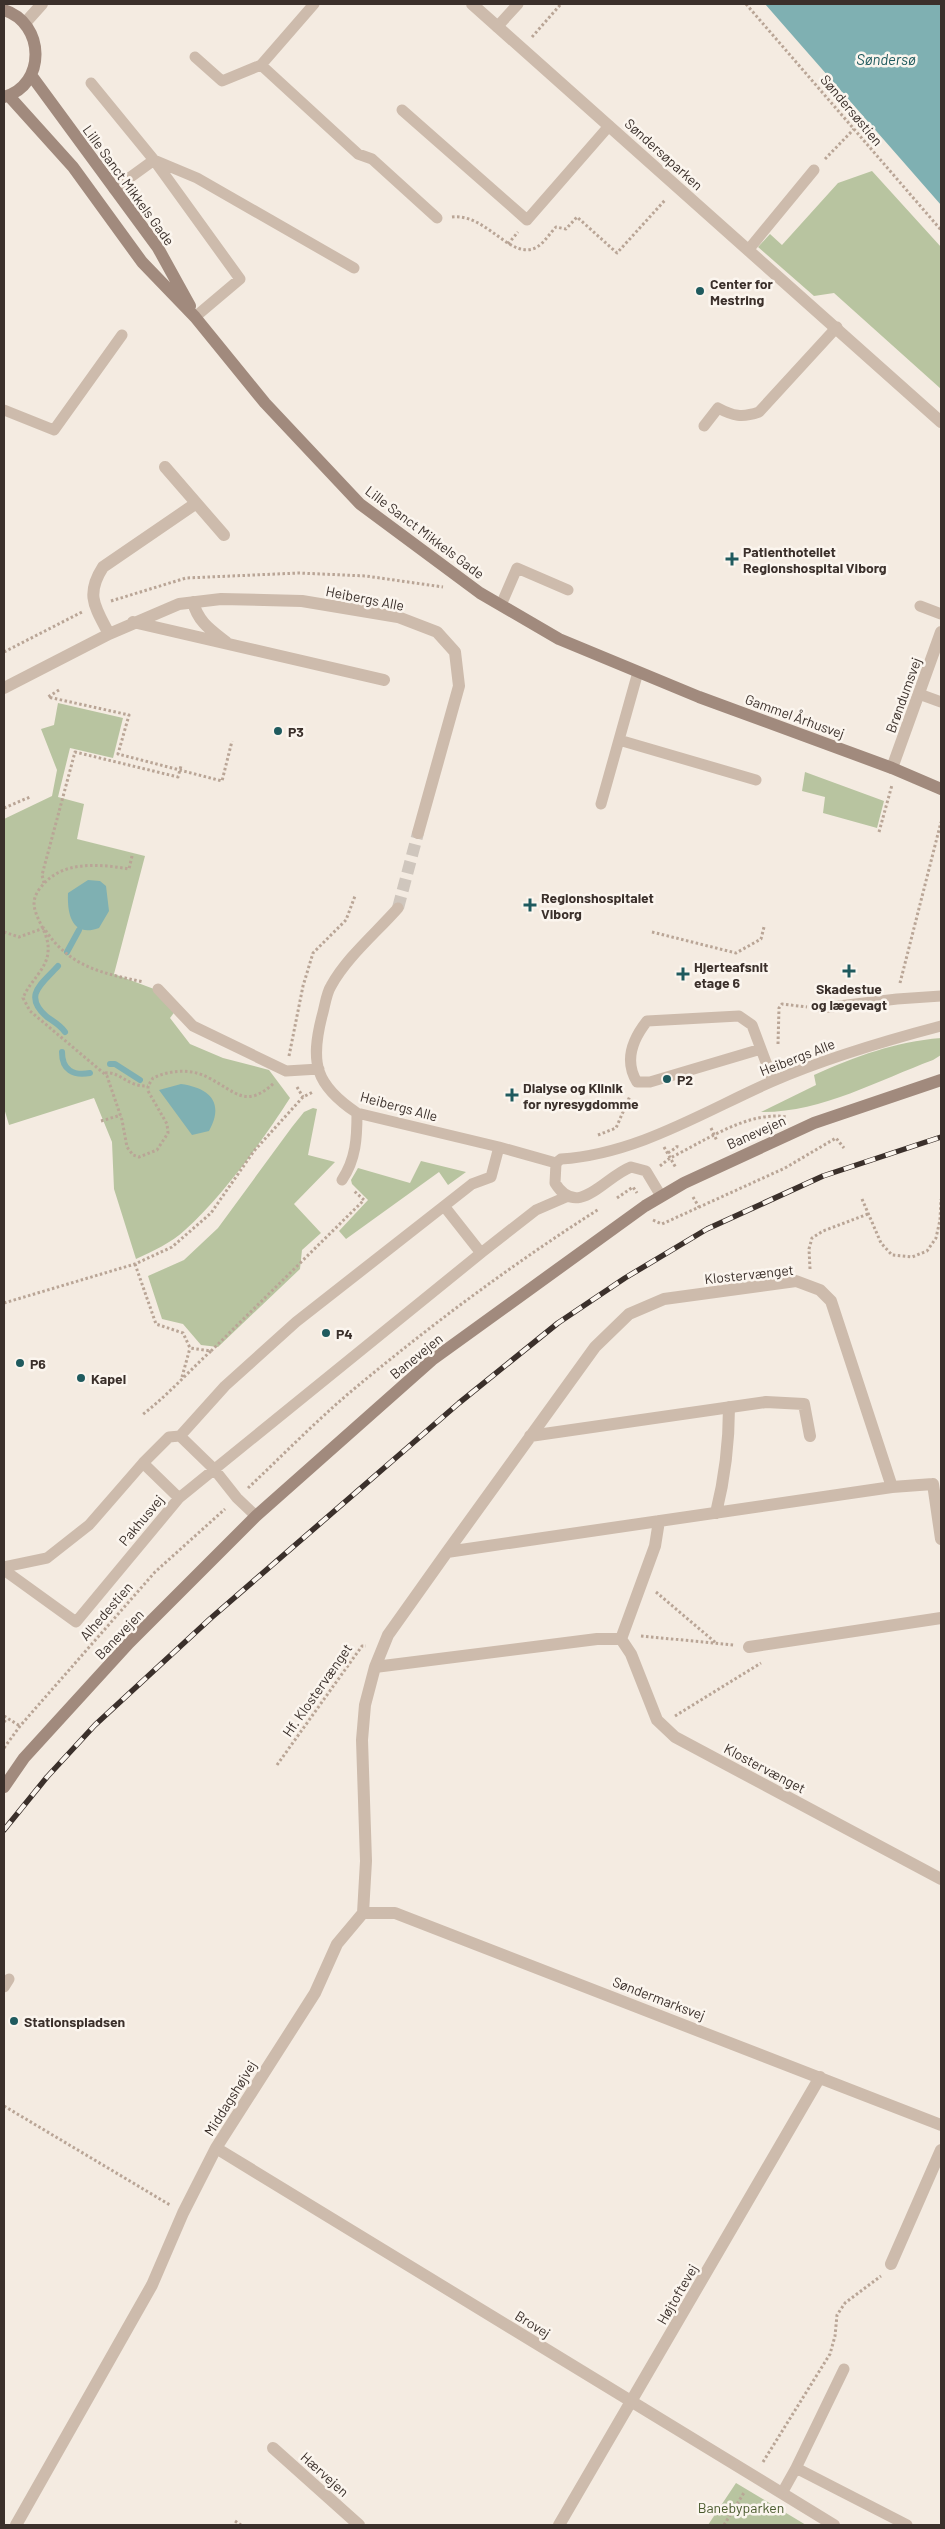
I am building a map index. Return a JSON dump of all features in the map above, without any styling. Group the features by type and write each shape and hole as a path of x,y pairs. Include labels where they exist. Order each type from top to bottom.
{"main road":[{"path":"4,10 25,23 32,35 36,48 36,62 31,75 22,87 6,96"},
{"name":"Lille Sanct Mikkels Gade","path":"31,75 158,248 178,282 195,317"},
{"name":"Lille Sanct Mikkels Gade","path":"6,96 73,167 142,262 195,317 264,403 360,504 480,593 559,639 638,672"},
{"name":"Gammel Århusvej","path":"638,672 699,697 894,769 941,789"},
{"name":"Banevejen","path":"4,1787 24,1758 129,1643 256,1516 432,1360 661,1196 714,1167 814,1122 941,1080"}],"street":[{"path":"25,23 42,4"},
{"name":"Søndersøparken","path":"472,4 836,327"},
{"path":"836,327 941,422"},
{"path":"165,467 195,504 224,535"},
{"path":"109,634 95,606 92,592 94,580 103,567 195,504"},
{"name":"Heibergs Alle","path":"4,688 133,622 178,604 222,599 302,601 398,617 437,632 455,652 459,686 418,833"},
{"path":"193,602 196,614 201,622 228,644"},
{"path":"133,622 384,680"},
{"name":"Brøndumsvej","path":"894,769 940,638"},
{"name":"Klostervænget","path":"375,1667 384,1646 402,1614 595,1347 629,1314 664,1299 796,1281 820,1290 831,1301 892,1488"},
{"path":"530,1436 766,1402 804,1404 810,1436"},
{"path":"716,1513 724,1482 729,1448 729,1407"},
{"path":"447,1552 937,1482 941,1531"},
{"path":"363,1913 366,1861 362,1740 365,1705 375,1667 597,1639 620,1639 655,1546 659,1521"},
{"path":"749,1647 941,1618"},
{"name":"Klostervænget","path":"620,1639 631,1654 657,1720 675,1737 941,1879"},
{"name":"Søndermarksvej","path":"363,1913 395,1913 941,2125"},
{"name":"Middagshøjvej","path":"16,2525 152,2285 183,2213 216,2148 315,1993 338,1944 363,1913"},
{"name":"Højtoftevej","path":"559,2525 632,2403 820,2077"},
{"name":"Brovej","path":"216,2148 834,2525"},
{"path":"891,2264 941,2150"},
{"name":"Hærvejen","path":"273,2448 358,2525"}],"lane":[{"path":"194,57 222,81 261,65 314,4"},
{"path":"497,27 518,4"},
{"path":"261,65 358,154 372,159 437,218"},
{"path":"91,84 154,160 240,279 195,317"},
{"path":"402,110 528,220 609,126"},
{"path":"114,189 154,160"},
{"path":"154,160 197,178 354,268"},
{"path":"749,249 814,170"},
{"path":"704,426 718,408 732,416 747,416 759,412 836,327"},
{"path":"4,410 54,430 122,335"},
{"path":"501,605 517,568 568,590"},
{"path":"920,606 941,614"},
{"path":"601,804 638,672"},
{"path":"919,694 941,702"},
{"path":"619,740 756,780"},
{"name":"Heibergs Alle","path":"398,908 340,971 329,988 315,1044 324,1085 340,1102 357,1113 499,1147 556,1164 561,1159 617,1151 773,1081 872,1044 941,1026"},
{"path":"158,989 193,1026 286,1071 319,1069"},
{"path":"822,1008 896,999 941,996"},
{"path":"760,1048 650,1082 637,1082 630,1072 629,1056 638,1032 647,1021 739,1016 752,1025 773,1081"},
{"path":"342,1180 352,1165 357,1141 357,1113"},
{"path":"143,1463 169,1437 180,1436 225,1386 296,1322 472,1184 491,1177 499,1147"},
{"path":"556,1164 555,1183 566,1197 573,1199 583,1198 631,1167 639,1168 648,1174 661,1196"},
{"path":"179,1498 536,1210 566,1197"},
{"path":"444,1206 481,1253"},
{"path":"180,1436 214,1469 237,1498 256,1516"},
{"name":"Pakhusvej","path":"143,1463 179,1498 76,1622 4,1568 47,1558 89,1524 143,1463"},
{"path":"782,2493 844,2369"},
{"path":"796,2468 907,2525"}],"path":[{"path":"522,48 561,4"},
{"name":"Søndersøstien","path":"746,4 941,230"},
{"path":"814,170 854,129"},
{"path":"437,218 456,216 481,222 514,248 528,250 538,247 556,227 566,229 577,217 617,253 677,186"},
{"path":"59,690 48,697 129,716 118,754 180,768 222,781 232,741"},
{"path":"44,883 42,875 75,752 178,777 180,768"},
{"path":"879,832 894,769"},
{"path":"4,808 30,797"},
{"path":"896,999 941,822"},
{"path":"132,856 129,869 102,864 85,865 61,872 44,883 36,893 34,903 44,928 55,946 68,957 96,971 145,982 158,989"},
{"path":"44,928 48,952 42,969 28,986 23,998 30,1011 104,1073 121,1115 127,1148 132,1155 139,1157 158,1150 168,1133 167,1124 148,1091 148,1086 153,1078 180,1071 196,1073 209,1078 238,1096 252,1096 264,1092 286,1071 303,986 313,952 346,920 355,896"},
{"path":"652,932 736,953 761,939 764,927"},
{"path":"4,932 19,937 44,928"},
{"path":"766,1063 778,1048 779,1008 782,1004 822,1008"},
{"path":"286,1071 303,1097"},
{"path":"104,1073 113,1073 132,1085 148,1086"},
{"path":"592,1137 616,1128 637,1082"},
{"path":"4,1304 135,1264 172,1247 212,1213 254,1151 303,1097 324,1085"},
{"path":"101,1122 121,1115"},
{"path":"633,1187 670,1158 745,1121 780,1116 814,1122"},
{"path":"711,1127 717,1141"},
{"path":"142,1416 164,1398 182,1378 364,1200 342,1180"},
{"path":"862,1199 881,1243 892,1255 912,1257 927,1251 936,1238 940,1220 941,1199"},
{"path":"811,1287 808,1249 812,1238 822,1231 868,1214"},
{"path":"135,1264 156,1324 184,1333 190,1348 182,1378"},
{"path":"190,1348 211,1351"},
{"name":"Alhedestien","path":"4,1748 20,1726 155,1572 237,1498"},
{"path":"642,1580 716,1644"},
{"path":"620,1639 637,1636 749,1647"},
{"name":"Hf. Klostervænget","path":"277,1765 362,1646 384,1646"},
{"path":"663,1726 683,1710 767,1660"},
{"path":"4,1722 5,1717 20,1726"},
{"path":"4,2106 183,2213"},
{"path":"724,2525 830,2354 835,2336 837,2315 845,2302 880,2278 891,2264"},
{"path":"236,2521 241,2525"}],"green space":[{"path":"872,171 941,247 941,389 834,293 814,296 758,247 770,234 782,245 838,183"},
{"path":"58,703 123,718 113,758 70,748 58,797 84,804 77,839 145,856 114,974 154,989 176,1010 170,1018 190,1044 223,1058 269,1070 290,1098 241,1167 199,1217 174,1239 136,1259 114,1189 112,1142 94,1098 9,1125 4,1108 4,819 52,796 57,770 41,729 54,725"},
{"path":"805,772 884,801 877,828 823,813 825,797 802,791"},
{"path":"941,1038 941,1055 870,1086 805,1107 761,1112 816,1085 814,1075 830,1068 892,1046"},
{"path":"313,1108 317,1109 308,1155 335,1162 294,1204 321,1233 302,1250 300,1269 218,1347 201,1345 183,1324 162,1319 148,1276 184,1260 218,1228 292,1127 304,1112"},
{"path":"421,1161 466,1172 448,1185 439,1172 346,1239 339,1231 368,1200 352,1184 351,1180 358,1168 410,1183"},
{"name":"Banebyparken","path":"736,2483 806,2525 708,2525"}],"water":[{"name":"Søndersø","path":"765,4 941,4 941,205"},
{"path":"88,880 100,881 106,886 109,911 99,928 83,930 77,927 70,916 68,893"},
{"path":"181,1084 199,1089 212,1098 215,1104 215,1112 214,1121 209,1131 192,1135 159,1090"}],"waterway":[{"path":"67,952 79,930"},
{"path":"58,966 41,984 35,996 40,1009 65,1032"},
{"path":"62,1052 66,1067 78,1074 90,1073"},
{"path":"110,1064 115,1064 140,1080"}],"tunnel":[{"path":"398,908 418,833"}],"railway":[{"path":"4,1830 47,1777 95,1725 211,1618 459,1403 558,1323 625,1278 707,1229 823,1176 941,1137"}],"place":[{"name":"Center for Mestring","path":"700,291"},
{"name":"Patienthotellet Regionshospital Viborg","path":"732,559"},
{"name":"P3","path":"278,731"},
{"name":"Regionshospitalet Viborg","path":"530,905"},
{"name":"Skadestue og lægevagt","path":"849,971"},
{"name":"Hjerteafsnit etage 6","path":"683,974"},
{"name":"P2","path":"667,1079"},
{"name":"Dialyse og Klinik for nyresygdomme","path":"512,1095"},
{"name":"P4","path":"326,1333"},
{"name":"P6","path":"20,1363"},
{"name":"Kapel","path":"81,1378"},
{"name":"Stationspladsen","path":"14,2021"}]}
